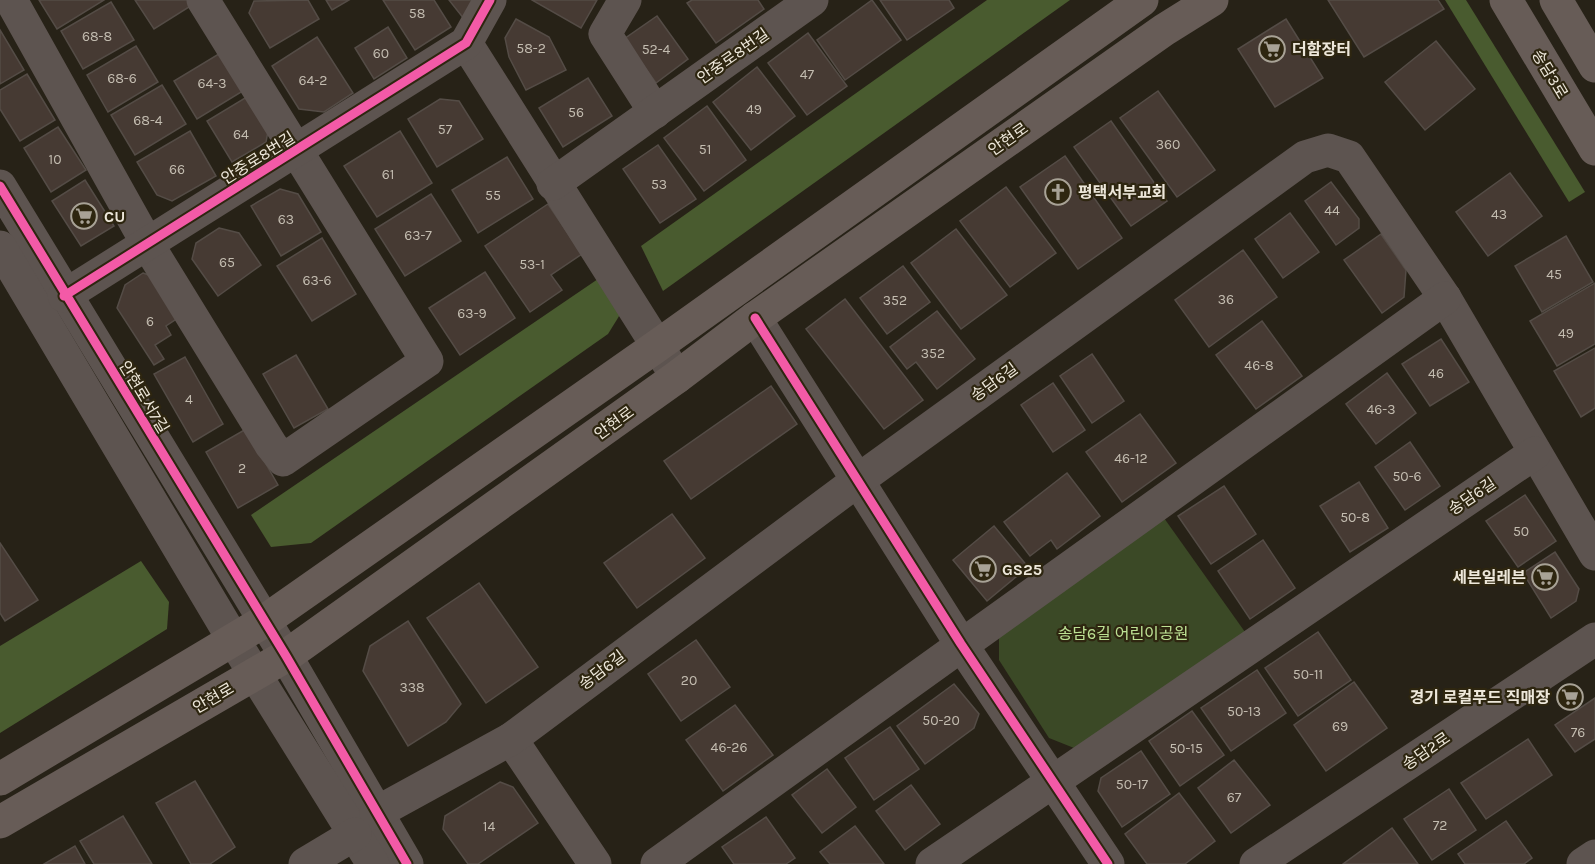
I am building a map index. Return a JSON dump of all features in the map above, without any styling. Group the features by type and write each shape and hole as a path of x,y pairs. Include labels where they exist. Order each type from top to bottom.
{"main road":[{"path":"0,779 263,622 657,346 1142,0"},
{"name":"안현로","path":"0,822 286,656 677,377 755,318 1164,30 1212,0"},
{"name":"송담3로","path":"1506,0 1595,148"},
{"path":"1556,0 1595,66"}],"street":[{"path":"12,0 148,245 271,445 283,460 427,361 206,1"},
{"path":"490,0 466,43 677,377"},
{"path":"624,0 605,34 655,112"},
{"name":"안중로8번길","path":"553,184 812,0"},
{"name":"안중로8번길","path":"64,296 466,43"},
{"name":"송담6길","path":"305,864 366,823 511,739 857,481 1305,157 1328,150 1349,157 1445,298 1595,554"},
{"name":"안현로서7길","path":"0,186 64,296 286,656 366,823"},
{"path":"0,247 255,673 366,823 407,864"},
{"path":"657,864 1445,298"},
{"path":"755,318 961,644 1108,864"},
{"name":"송담6길","path":"932,864 1535,453"},
{"name":"송담2로","path":"1256,864 1595,639"},
{"path":"511,739 595,864"},
{"path":"366,823 373,864"},
{"path":"1583,864 1595,856"}],"green space":[{"path":"987,0 1070,0 663,291 641,246"},
{"path":"1445,0 1466,0 1585,192 1569,202"},
{"path":"598,279 621,313 608,334 311,543 271,547 251,515"},
{"name":"송담6길 어린이공원","path":"1164,518 1245,632 1079,750 1049,738 999,660 999,635"},
{"path":"141,561 169,602 167,629 0,733 0,646"}],"building":[{"path":"39,0 104,0 57,29"},
{"path":"135,0 196,0 197,2 154,29"},
{"path":"308,0 319,19 270,48 249,13 254,1"},
{"path":"326,0 349,0 332,10"},
{"path":"383,0 434,0 451,27 415,50"},
{"path":"449,0 475,0 464,19"},
{"path":"532,0 597,0 581,28"},
{"path":"692,0 758,0 764,9 716,43 687,3"},
{"path":"872,0 901,40 845,80 817,40"},
{"path":"880,0 949,0 954,8 907,40"},
{"path":"1328,0 1438,0 1444,9 1364,57"},
{"path":"111,2 134,40 83,69 61,31"},
{"path":"657,16 688,59 656,83 624,39"},
{"path":"516,19 549,37 566,70 526,90 509,57 505,38"},
{"path":"1286,19 1323,78 1275,107 1238,49"},
{"path":"388,27 407,58 374,79 355,48"},
{"path":"0,30 24,70 0,84"},
{"path":"808,33 847,86 807,115 768,63"},
{"path":"317,37 353,93 324,112 299,109 272,66"},
{"path":"1436,41 1475,89 1425,130 1385,82"},
{"path":"136,46 158,82 108,112 87,75"},
{"path":"227,49 251,86 197,119 174,81"},
{"path":"757,67 795,116 751,150 713,102"},
{"path":"27,74 55,120 20,141 0,109 0,90"},
{"path":"588,78 612,116 563,147 539,108"},
{"path":"162,85 186,124 135,155 111,115"},
{"path":"1158,91 1215,170 1177,197 1120,118"},
{"path":"250,95 269,126 266,142 232,162 207,121"},
{"path":"440,99 459,101 483,139 437,167 408,119"},
{"path":"707,106 746,160 704,191 664,138"},
{"path":"1111,121 1167,201 1131,226 1074,147"},
{"path":"58,127 86,170 51,192 24,148"},
{"path":"190,131 216,176 172,201 157,195 137,162"},
{"path":"400,131 432,183 377,217 344,166"},
{"path":"658,145 696,199 660,223 623,169"},
{"path":"1065,156 1122,238 1078,269 1020,187"},
{"path":"507,157 533,199 478,233 452,190"},
{"path":"1510,173 1542,216 1488,256 1456,212"},
{"path":"85,180 114,226 81,246 52,201"},
{"path":"1331,182 1359,219 1359,228 1336,245 1305,201"},
{"path":"1006,187 1056,253 1010,287 960,221"},
{"path":"280,189 298,194 321,232 281,256 251,206"},
{"path":"431,194 461,241 405,276 375,229"},
{"path":"548,204 582,254 551,275 562,290 530,312 485,246"},
{"path":"1290,213 1319,252 1283,278 1255,239"},
{"path":"219,228 239,233 261,265 218,296 192,259 196,243"},
{"path":"956,229 1007,295 961,329 911,263"},
{"path":"1381,234 1406,270 1404,297 1382,313 1344,260"},
{"path":"1566,236 1593,282 1542,312 1515,266"},
{"path":"322,238 356,294 312,321 277,266"},
{"path":"1243,250 1277,297 1209,347 1175,300"},
{"path":"903,266 930,302 887,334 860,298"},
{"path":"485,272 515,318 460,355 429,308"},
{"path":"143,273 157,278 181,316 166,326 171,335 155,345 164,359 154,365 117,308 125,285"},
{"path":"1595,283 1595,344 1557,366 1530,321"},
{"path":"845,299 923,400 884,429 806,329"},
{"path":"937,311 975,359 937,389 916,362 907,369 890,347"},
{"path":"1262,321 1302,376 1256,409 1216,355"},
{"path":"1441,339 1469,382 1430,406 1402,364"},
{"path":"1595,348 1595,408 1581,417 1554,371"},
{"path":"1092,354 1124,401 1092,423 1060,376"},
{"path":"296,355 328,409 294,428 263,374"},
{"path":"185,357 223,424 193,442 154,374"},
{"path":"1387,373 1416,413 1376,444 1346,404"},
{"path":"1053,383 1085,430 1053,452 1021,405"},
{"path":"771,386 797,424 691,499 664,461"},
{"path":"1140,414 1176,463 1122,502 1086,452"},
{"path":"246,429 278,485 238,508 206,452"},
{"path":"1410,442 1440,486 1405,510 1375,467"},
{"path":"1067,473 1100,516 1057,549 1051,540 1030,556 1004,522"},
{"path":"1359,482 1388,528 1350,552 1320,506"},
{"path":"1224,486 1256,534 1211,564 1178,516"},
{"path":"1525,495 1556,541 1518,567 1486,521"},
{"path":"672,514 705,558 637,608 604,563"},
{"path":"994,526 1028,567 987,601 953,560"},
{"path":"1263,540 1295,588 1250,619 1218,571"},
{"path":"0,543 38,600 5,621 0,613"},
{"path":"1555,552 1579,589 1576,601 1551,618 1523,573"},
{"path":"479,583 538,667 486,703 427,618"},
{"path":"408,621 461,704 446,722 408,746 363,671 370,646"},
{"path":"1318,632 1351,680 1298,716 1265,668"},
{"path":"696,640 730,687 681,721 648,674"},
{"path":"1257,670 1286,713 1231,751 1201,708"},
{"path":"1354,682 1387,728 1326,771 1294,725"},
{"path":"954,684 979,714 974,728 925,764 897,726"},
{"path":"1595,698 1595,739 1575,752 1555,725"},
{"path":"735,705 773,755 723,791 686,740"},
{"path":"1192,711 1224,755 1180,786 1149,741"},
{"path":"890,727 919,769 874,800 845,758"},
{"path":"1528,739 1552,775 1486,819 1461,783"},
{"path":"1141,751 1170,794 1122,827 1098,791 1101,778"},
{"path":"1234,760 1270,805 1231,833 1198,788"},
{"path":"827,769 856,807 822,833 792,795"},
{"path":"195,781 235,847 210,864 191,864 156,803"},
{"path":"500,782 513,787 538,823 478,864 468,864 443,829 445,816"},
{"path":"911,785 940,824 905,850 876,811"},
{"path":"1449,789 1476,830 1432,860 1404,819"},
{"path":"1179,793 1215,841 1185,864 1147,864 1125,834"},
{"path":"123,816 152,864 94,864 80,841"},
{"path":"766,817 795,858 786,864 734,864 722,847"},
{"path":"1506,821 1532,858 1524,864 1465,864 1458,854"},
{"path":"855,826 884,864 830,864 820,852"},
{"path":"1392,828 1418,864 1343,864"},
{"path":"75,846 85,864 44,864"}],"cycle path":[{"path":"64,296 466,43 490,0"},
{"path":"0,186 286,656 407,864"},
{"path":"755,318 961,644 1108,864"}],"place":[{"name":"더함장터","path":"1272,49"},
{"name":"평택서부교회","path":"1058,192"},
{"name":"CU","path":"84,216"},
{"name":"GS25","path":"983,569"},
{"name":"세븐일레븐","path":"1545,577"},
{"name":"경기 로컬푸드 직매장","path":"1570,697"}]}
